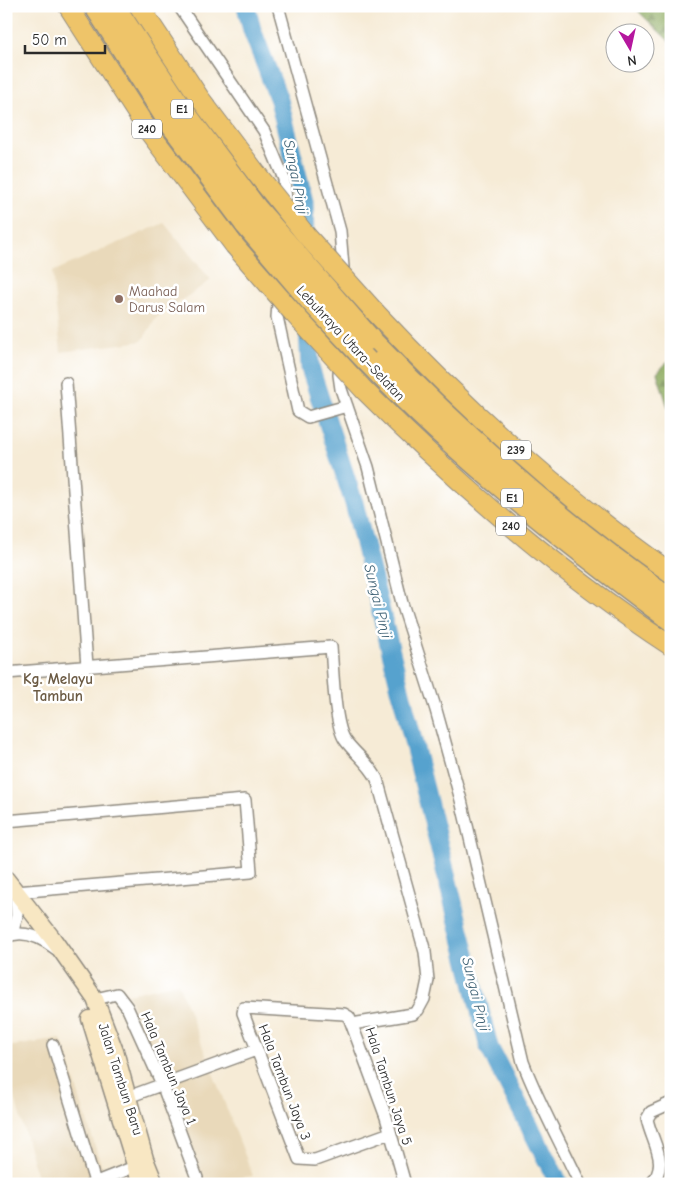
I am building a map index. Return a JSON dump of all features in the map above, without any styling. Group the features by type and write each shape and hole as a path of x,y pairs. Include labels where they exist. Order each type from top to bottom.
{"highway":[{"name":"Lebuhraya Utara–Selatan","path":"95,6 167,119 251,216 370,339 434,404 494,459 628,570 671,599"},
{"name":"Lebuhraya Utara–Selatan","path":"114,6 251,216 309,299 423,418 497,485 541,522 671,620"}],"main road":[{"name":"240","path":"68,6 144,125 234,245 364,390 438,462 527,539 578,580 671,646"},
{"name":"239","path":"139,6 194,90 257,174 313,242 376,313 448,387 508,443 565,491 671,573"},
{"name":"Jalan Tambun Baru","path":"11,886 95,999 115,1051 150,1182"},
{"name":"Jalan Tambun Baru","path":"80,978 81,994 109,1077 134,1167 150,1182"},
{"path":"109,1077 128,1097 123,1124"}],"street":[{"path":"179,6 264,130 279,162 284,179 287,204 277,317 287,356 296,406 302,415 313,416 343,407"},
{"path":"278,6 340,231 343,266 339,375 343,407 368,467 402,603 436,710 463,807 524,1062 535,1094 554,1128 580,1184"},
{"path":"66,384 87,666"},
{"path":"6,673 330,647 341,731 344,738 372,769 378,779 428,966 424,1000 418,1010 405,1017 352,1024"},
{"path":"6,821 245,800 251,872 11,886 16,916 9,935 22,934 42,939 66,958"},
{"name":"Hala Tambun Jaya 1","path":"95,999 117,994 126,1007 162,1084 195,1181"},
{"name":"Hala Tambun Jaya 5","path":"242,1010 246,1007 344,1014 349,1017 390,1133 405,1184"},
{"name":"Hala Tambun Jaya 3","path":"242,1010 299,1159 315,1160 390,1133"},
{"path":"53,1045 93,1183 134,1167"},
{"path":"128,1097 256,1050"},
{"path":"651,1184 656,1178 661,1160 647,1119 651,1112 671,1103"}],"shaded area":[{"name":"Maahad Darus Salam","path":"164,223 211,280 156,318 142,341 61,352 52,272"},
{"path":"178,983 253,1176 200,1183 128,994"},
{"path":"61,1039 106,1181 99,1184 39,1184 6,1066 6,1047"}],"green space":[{"path":"633,6 671,6 671,43 654,26 654,22 649,22"},
{"path":"671,358 671,417 657,373"}],"waterway":[{"name":"Sungai Pinji","path":"246,6 252,30 279,100 304,201 305,243"},
{"name":"Sungai Pinji","path":"306,288 310,368 354,503 489,1047 559,1184"}],"place":[{"name":"Maahad Darus Salam","path":"119,299"}],"district":[{"name":"Kg. Melayu Tambun","path":"58,688"}]}
